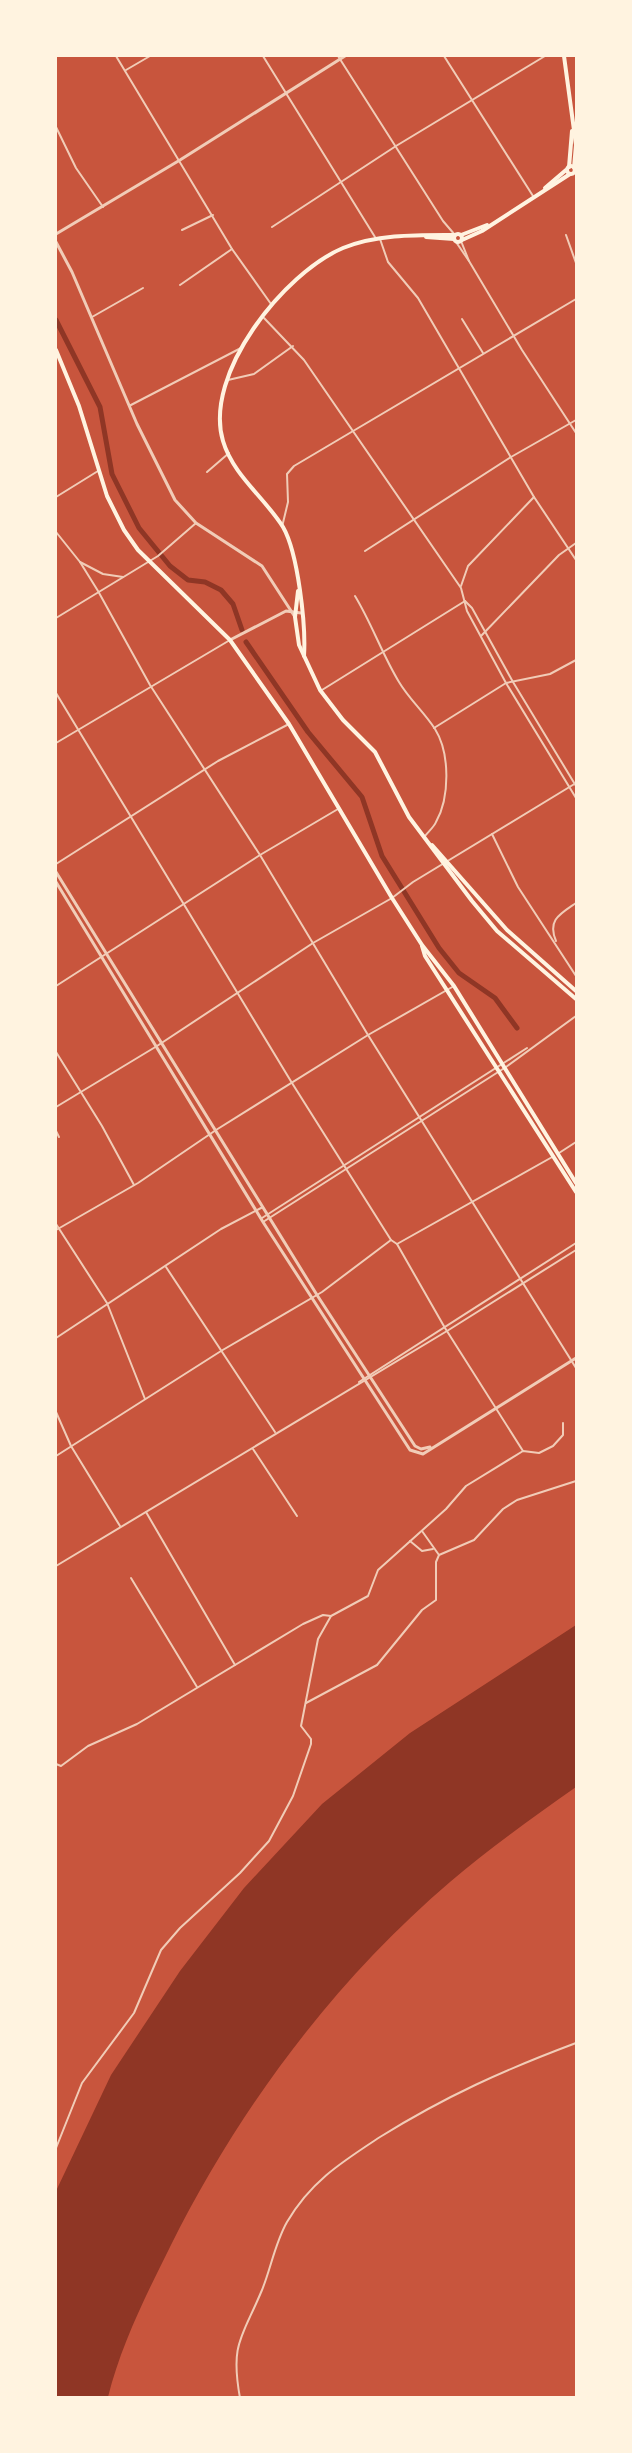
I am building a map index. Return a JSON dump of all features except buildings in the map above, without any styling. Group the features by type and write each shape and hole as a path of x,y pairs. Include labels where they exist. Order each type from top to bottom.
{"main road":[{"path":"304,656 299,585 291,545 282,526 224,443 220,419 228,380 244,346 271,304 287,286 341,249 377,237 458,238 491,224 572,170 576,145 564,56"},
{"path":"572,170 573,115"},
{"path":"56,350 79,406 98,471 117,519 131,541 230,640 289,723 392,898 422,945 454,986 506,1067 557,1154 576,1192"},
{"path":"299,585 293,611 304,656 320,690 344,720 375,752 409,817 446,863 494,917 576,991"},
{"path":"446,863 490,923 576,999"},
{"path":"422,945 425,956 576,1183"},
{"path":"528,957 532,952"}],"street":[{"path":"116,56 232,249 271,304"},
{"path":"126,70 150,56"},
{"path":"263,56 377,237 388,262 418,298 534,497 576,560"},
{"path":"56,234 180,160 339,57 345,56"},
{"path":"444,56 533,196"},
{"path":"272,227 471,99 545,56"},
{"path":"339,57 443,222 458,238 469,261 514,336 576,433"},
{"path":"56,127 76,168 103,207"},
{"path":"182,230 213,215"},
{"path":"566,235 576,263"},
{"path":"56,242 92,317 129,406 175,500 196,523 262,566 293,611"},
{"path":"180,285 232,249"},
{"path":"92,317 142,288"},
{"path":"282,526 288,502 289,470 576,299"},
{"path":"262,316 293,346 461,588 467,611 506,683 576,798"},
{"path":"462,319 483,353"},
{"path":"129,406 244,346"},
{"path":"228,380 254,374 293,346"},
{"path":"365,551 512,457 576,420"},
{"path":"207,472 229,453"},
{"path":"56,497 98,471"},
{"path":"461,588 468,566 534,497"},
{"path":"56,618 161,554 196,523"},
{"path":"56,532 80,562 150,685 203,771 260,855 368,1035 576,1368"},
{"path":"481,636 568,547 576,543"},
{"path":"80,562 103,574 125,576"},
{"path":"356,596 408,696 434,728 445,764 445,785 437,820 424,837"},
{"path":"56,1107 157,1046 313,943 392,898 576,784 513,682 472,607 465,601"},
{"path":"320,690 465,601"},
{"path":"56,743 150,685 230,640 293,611 301,613"},
{"path":"434,728 506,683 550,674 576,660"},
{"path":"56,693 292,1083 391,1240 397,1244 446,1330 523,1451"},
{"path":"56,864 203,771 289,723"},
{"path":"544,744 549,741"},
{"path":"56,986 260,855 338,809"},
{"path":"492,834 518,887 576,976"},
{"path":"56,872 317,1295 415,1446 421,1449 432,1447"},
{"path":"56,882 262,1220 410,1450 423,1454 576,1358"},
{"path":"558,946 552,923 556,917 576,903"},
{"path":"57,1229 134,1185 216,1130 368,1035 454,986"},
{"path":"346,1168 420,1116 498,1068 506,1067 576,1016"},
{"path":"262,1220 423,1120 498,1068 502,1062 535,1044"},
{"path":"56,1052 102,1126 134,1185"},
{"path":"183,1089 188,1086"},
{"path":"56,1131 59,1137"},
{"path":"397,1244 576,1142"},
{"path":"56,1338 221,1229 263,1207"},
{"path":"56,1224 57,1229 107,1303 145,1399"},
{"path":"56,1456 221,1351 317,1295 391,1240"},
{"path":"446,1330 576,1243"},
{"path":"56,1566 253,1449 275,1432 524,1284 576,1250"},
{"path":"165,1267 275,1432"},
{"path":"56,1412 71,1446 120,1526"},
{"path":"56,1764 61,1766 88,1746 137,1724 313,1618 331,1616 368,1596 378,1570 446,1509 466,1486 523,1451 539,1453 553,1446 563,1436 563,1423"},
{"path":"253,1449 297,1516"},
{"path":"305,1704 376,1665 422,1610 436,1600 436,1562 443,1552 474,1540 503,1509 517,1500 576,1481"},
{"path":"146,1512 235,1665"},
{"path":"421,1530 433,1549 440,1555"},
{"path":"410,1541 422,1551 433,1549"},
{"path":"131,1578 196,1687"},
{"path":"56,2148 82,2083 134,2013 161,1950 180,1928 240,1873 275,1831 298,1785 311,1744 301,1726 318,1639 331,1616"},
{"path":"240,2397 235,2372 238,2339 263,2288 287,2223 329,2170 453,2095 488,2077 576,2043"}],"shaded area":[{"path":"576,1625 576,1787 450,1882 366,1962 328,2005 258,2098 226,2146 197,2196 135,2320 108,2397 56,2397 56,2191 111,2075 180,1971 244,1888 322,1804 410,1733"}],"waterway":[{"path":"56,320 100,407 112,474 139,528 170,566 188,580 205,582 221,590 233,604 242,630"},
{"path":"246,642 308,732 362,797 382,856 439,948 459,973 495,998 517,1028"}]}
